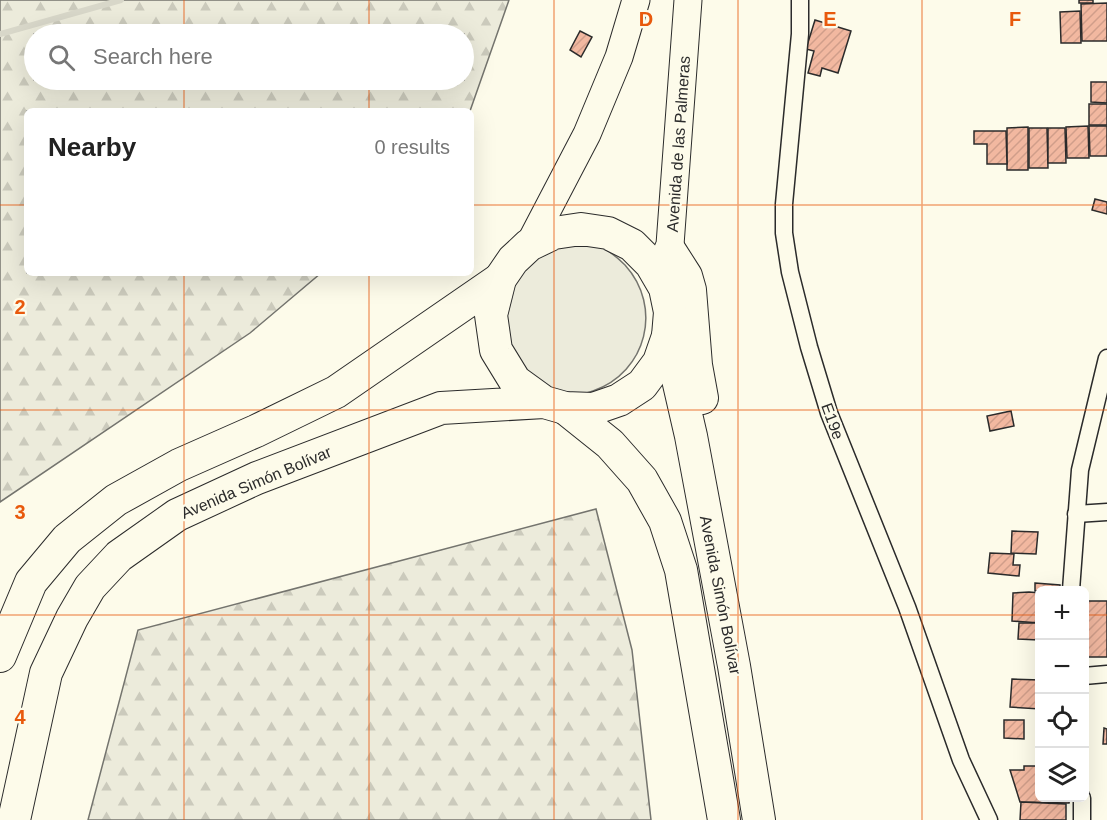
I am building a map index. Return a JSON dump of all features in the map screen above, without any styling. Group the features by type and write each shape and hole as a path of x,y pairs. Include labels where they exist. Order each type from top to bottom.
{"highway":[{"path":"555,405 593,408 619,400 642,385 659,362 668,336 670,312 665,288 651,264 632,245 608,233 581,229 554,233 530,245 513,260 500,279 491,315 496,350 515,381 555,405 610,444 642,480 665,521 681,570 724,820"},
{"path":"670,250 686,276 690,290 696,365 738,617 740,642 734,666"},
{"path":"0,656 31,582 67,539 116,500 179,465 336,392 500,279"},
{"name":"Avenida Simón Bolívar","path":"668,336 691,436 734,666 759,820"},
{"name":"Avenida Simón Bolívar","path":"14,820 46,673 72,618 90,587 119,556 177,515 257,478 441,408 555,405"}],"main road":[{"path":"530,245 587,134 620,57 636,0"},
{"name":"Avenida de las Palmeras","path":"665,288 670,250 688,0"}],"street":[{"name":"E19e","path":"800,0 800,34 784,204 784,232 790,272 829,413 908,607 961,760 989,820"},
{"path":"1071,586 1080,470 1107,358"},
{"path":"1076,514 1107,512"},
{"path":"1089,676 1107,674"},
{"path":"1082,802 1082,820"}],"green space":[{"path":"0,0 509,0 471,108 24,108 24,276 317,276 250,333 0,502"},
{"path":"584,244 603,248 625,265 637,282 644,300 646,318 644,337 637,354 626,369 611,382 580,395 557,395 513,371 495,299 545,245"},
{"path":"596,509 632,650 651,820 88,820 138,630"}],"building":[{"path":"1079,0 1093,0 1093,3 1079,3"},
{"path":"1107,3 1107,41 1082,41 1081,4"},
{"path":"1080,11 1081,43 1061,43 1060,12"},
{"path":"815,20 851,31 838,73 822,68 820,76 808,73 814,51 806,49"},
{"path":"580,31 592,37 581,57 570,50"},
{"path":"1091,82 1107,82 1107,103 1091,102"},
{"path":"1089,104 1107,104 1107,125 1089,125"},
{"path":"1088,126 1089,158 1067,158 1066,127"},
{"path":"1089,126 1107,126 1107,156 1090,156"},
{"path":"1028,127 1028,170 1007,170 1007,128"},
{"path":"1029,128 1047,128 1048,168 1029,168"},
{"path":"1048,128 1065,128 1066,163 1048,163"},
{"path":"974,131 1006,131 1007,164 987,164 987,144 974,144"},
{"path":"1095,199 1107,202 1107,214 1092,210"},
{"path":"1011,411 1014,426 990,431 987,416"},
{"path":"1012,531 1038,532 1036,554 1011,553"},
{"path":"990,553 1014,554 1013,565 1020,565 1019,576 988,573"},
{"path":"1035,583 1060,585 1060,586 1035,586"},
{"path":"1013,593 1035,593 1035,623 1012,621"},
{"path":"1089,601 1107,601 1107,657 1089,657"},
{"path":"1019,623 1035,623 1035,640 1018,639"},
{"path":"1012,679 1035,680 1035,709 1010,707"},
{"path":"1004,720 1024,720 1024,739 1004,738"},
{"path":"1104,728 1107,729 1107,744 1103,744"},
{"path":"1024,766 1035,766 1035,802 1069,803 1020,802 1010,770 1024,770"},
{"path":"1021,802 1066,804 1066,820 1020,820"}],"waterway":[{"path":"36,24 121,0"},
{"path":"0,34 24,27"}]}
